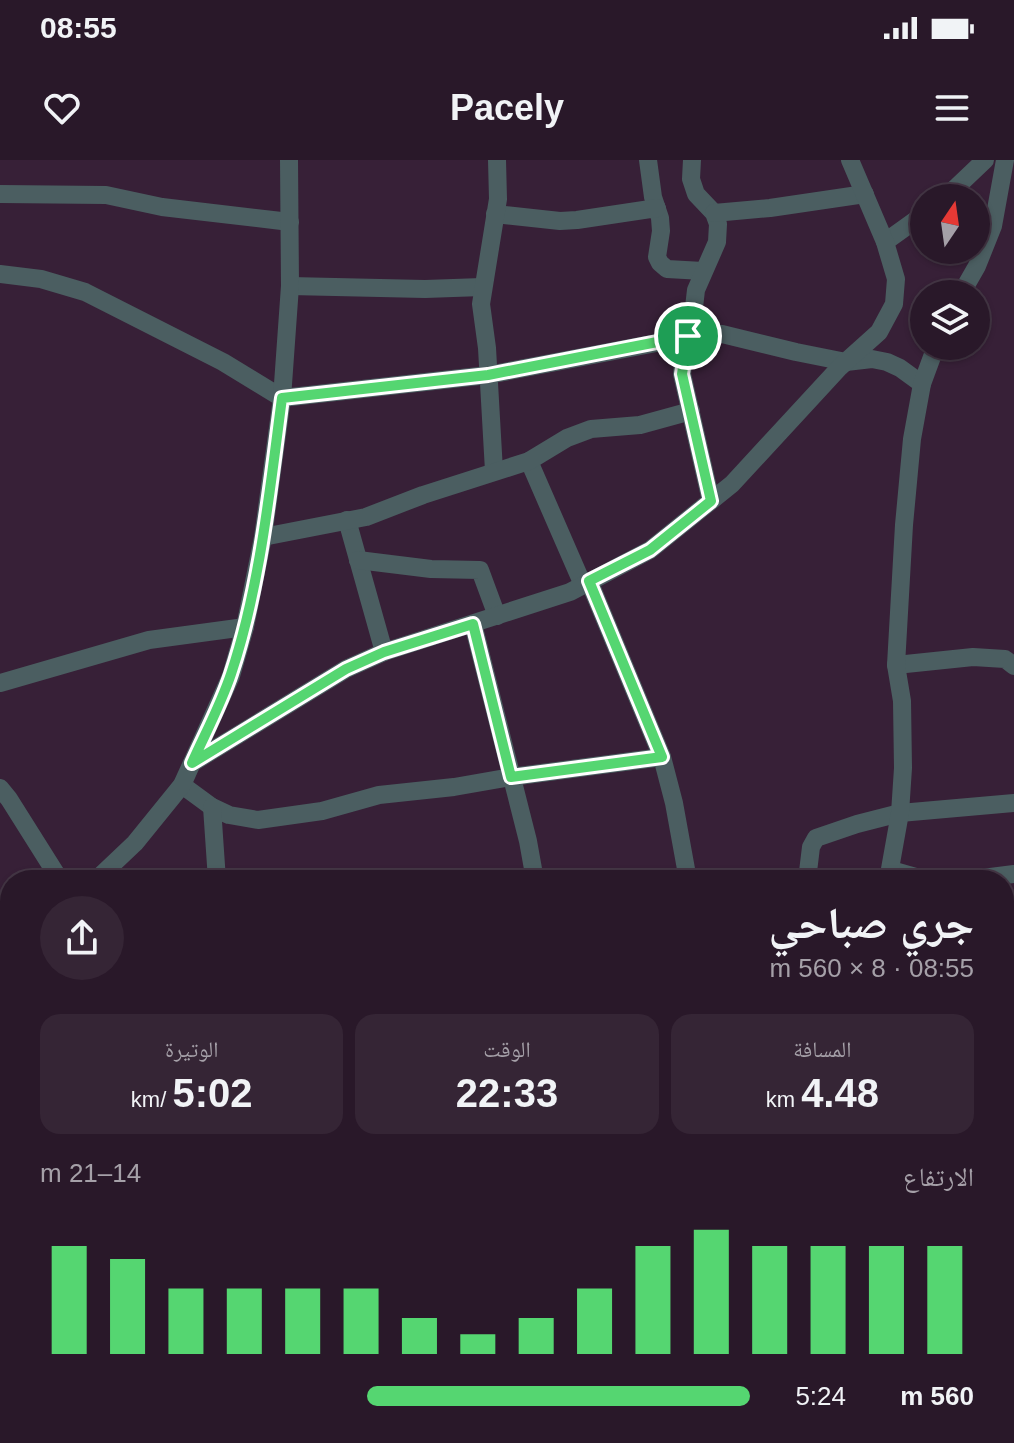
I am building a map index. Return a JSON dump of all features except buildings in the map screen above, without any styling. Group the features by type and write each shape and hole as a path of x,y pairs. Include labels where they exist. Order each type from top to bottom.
{"street":[{"path":"107,870 135,843 182,785 231,676 245,627 263,537 282,398 290,286 289,160"},
{"path":"494,471 481,304 498,199 497,160"},
{"path":"648,160 661,231 657,257 667,269 703,271"},
{"path":"692,160 691,179 696,194 714,213 718,224 717,242 696,290 682,374 711,501"},
{"path":"192,763 346,669 384,652 570,592 650,550 732,484 846,362 879,332 894,304 896,279 885,242 850,160"},
{"path":"960,184 985,160"},
{"path":"969,280 993,226 1005,160"},
{"path":"0,194 106,195 162,207 290,222"},
{"path":"714,213 865,194"},
{"path":"495,214 560,221 657,208"},
{"path":"885,242 910,224"},
{"path":"0,274 41,279 85,292 223,362 282,398 488,375 709,333 846,362 872,359 887,362 922,384"},
{"path":"290,286 482,287"},
{"path":"891,870 900,813 903,755 902,701 896,665 904,525 912,439 922,384 931,360"},
{"path":"263,537 366,517 529,461 567,438 591,429 640,425 691,411"},
{"path":"529,461 662,757 686,870"},
{"path":"347,520 384,652"},
{"path":"358,560 431,569 480,570 497,616"},
{"path":"473,624 533,870"},
{"path":"0,683 149,640 245,627"},
{"path":"896,665 973,657 1005,659 1014,666"},
{"path":"182,785 212,807 229,815 258,820 322,811 379,795 662,757"},
{"path":"0,788 54,870"},
{"path":"808,870 811,847 816,838 857,824 900,813 1014,803"},
{"path":"212,807 216,870"}],"route":[{"path":"688,336 682,374 711,501 650,550 589,581 662,757 511,777 473,624 384,652 346,669 192,763 231,676 245,627 263,537 282,398 488,375 688,336"}]}
